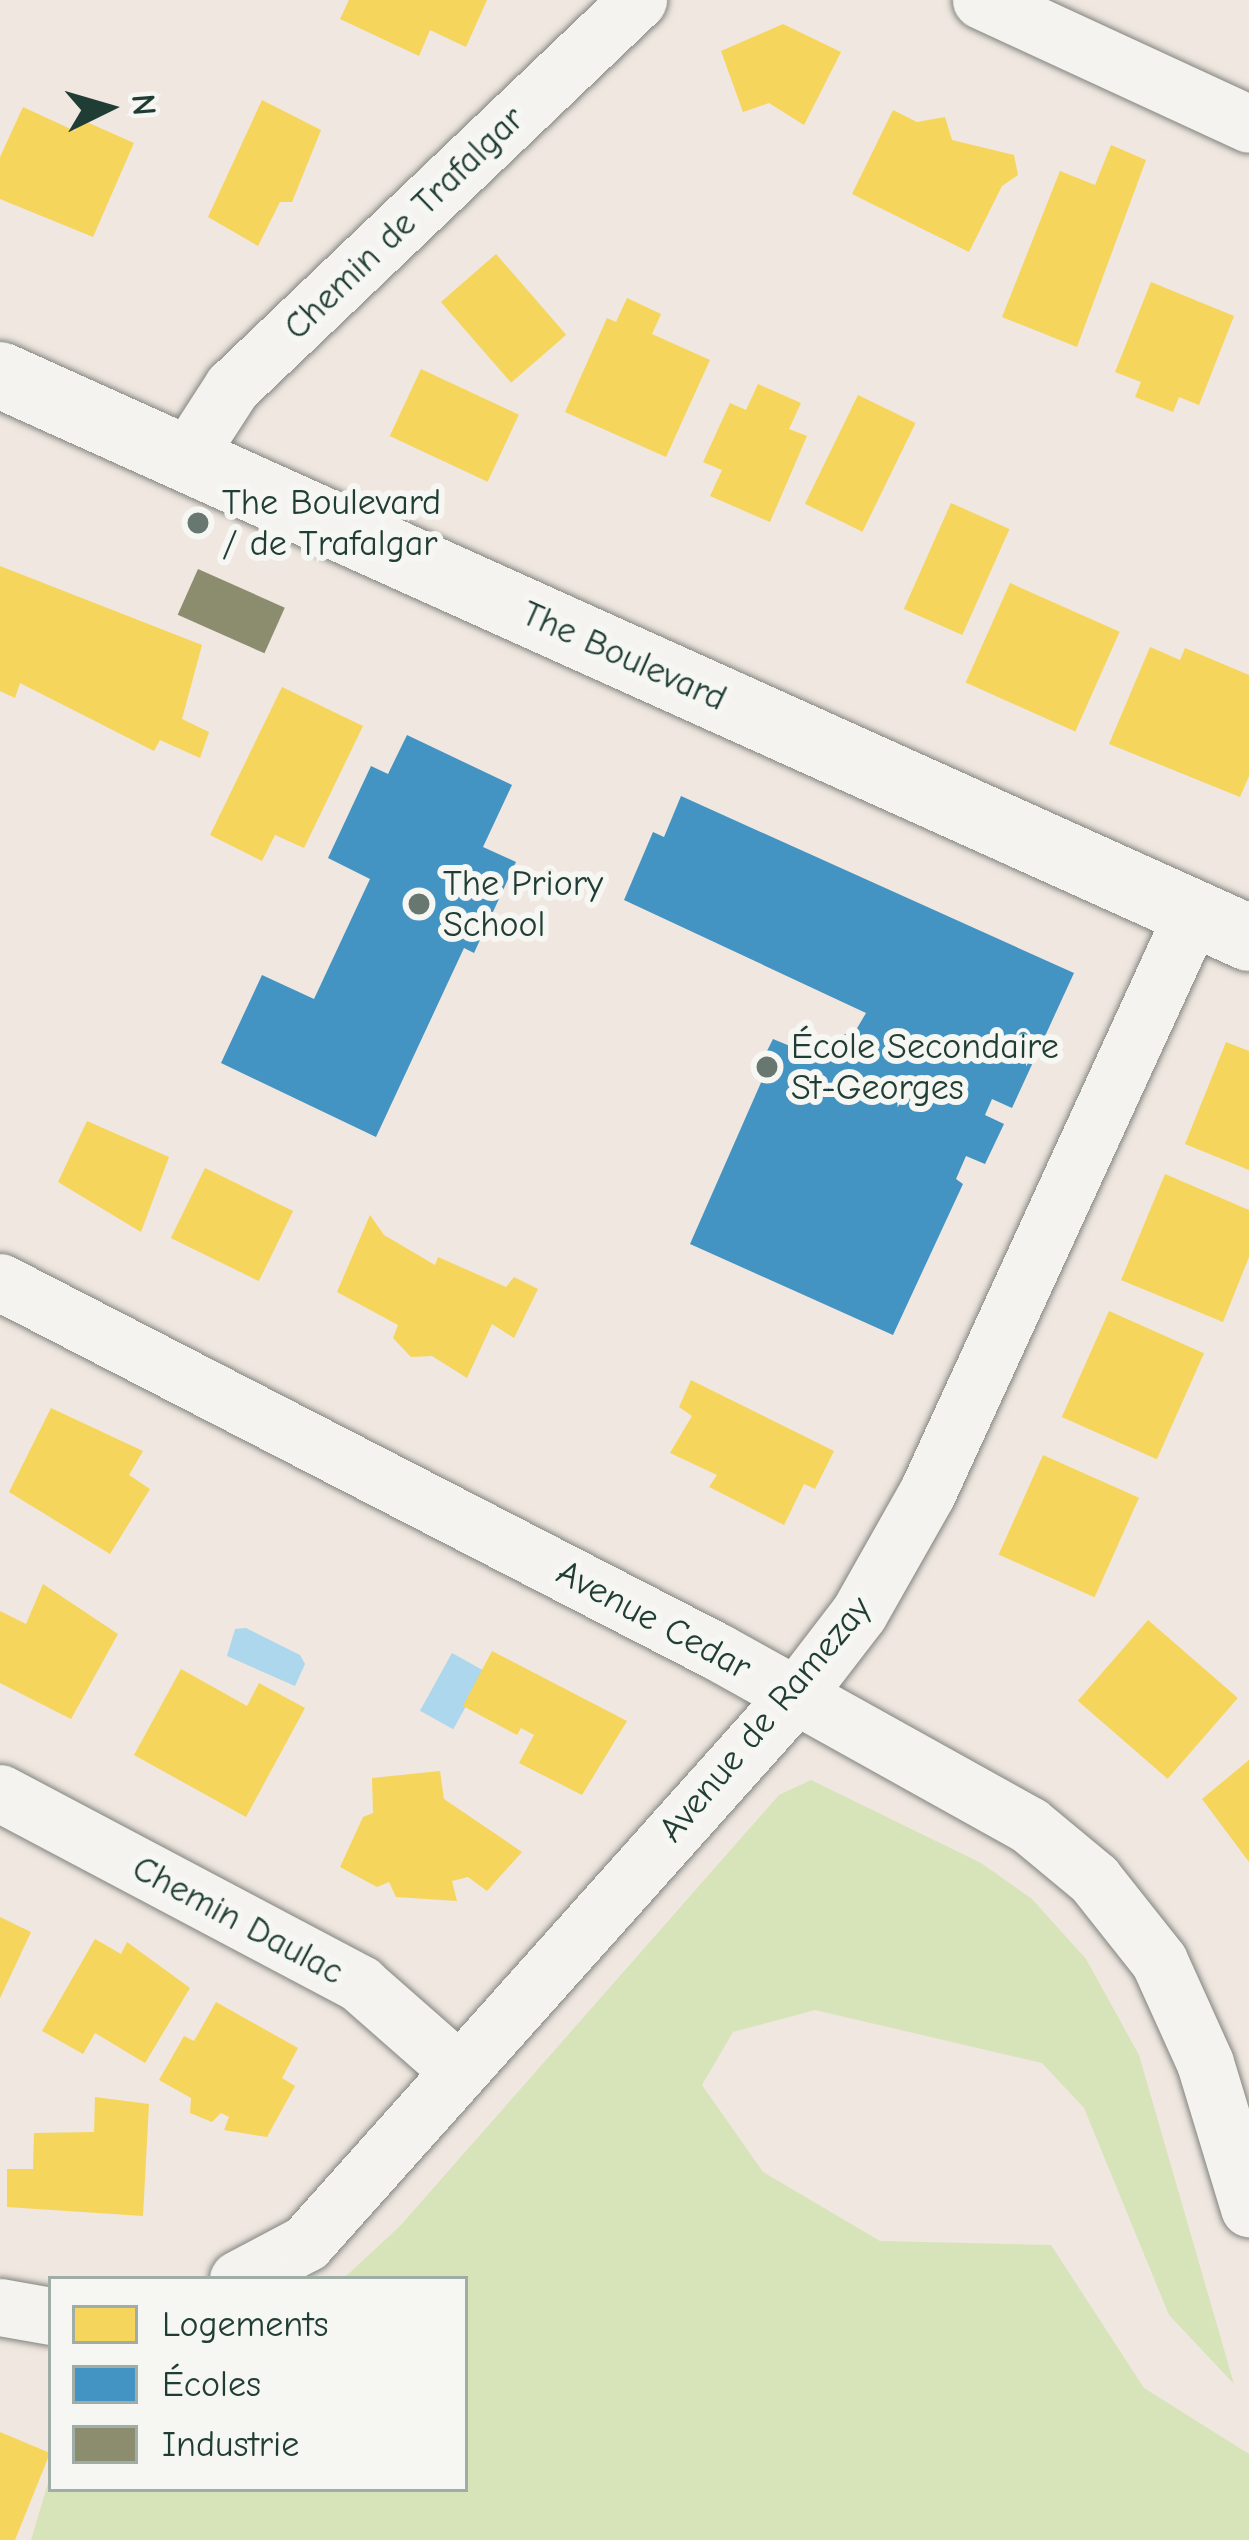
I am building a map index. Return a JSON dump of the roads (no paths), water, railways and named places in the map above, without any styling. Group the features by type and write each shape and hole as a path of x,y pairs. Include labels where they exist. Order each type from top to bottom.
{"main road":[{"name":"The Boulevard","path":"0,375 1221,925"}],"street":[{"name":"Chemin de Trafalgar","path":"186,458 232,387 638,0"},
{"path":"981,0 1082,21 1249,124"},
{"name":"Avenue de Ramezay","path":"244,2276 306,2243 796,1695 910,1527 1221,925"},
{"name":"Avenue Cedar","path":"0,1282 796,1695 1029,1825 1114,1901 1184,2010 1249,2208"},
{"name":"Chemin Daulac","path":"0,1793 360,1984 459,2071"},
{"path":"0,2307 48,2315"}],"water":[{"path":"246,1628 300,1655 305,1664 295,1686 227,1656 235,1629"},
{"path":"452,1653 485,1671 453,1729 420,1711"}],"place":[{"name":"The Boulevard / de Trafalgar","path":"198,523"},
{"name":"The Priory School","path":"419,904"},
{"name":"École Secondaire St-Georges","path":"767,1067"}]}
